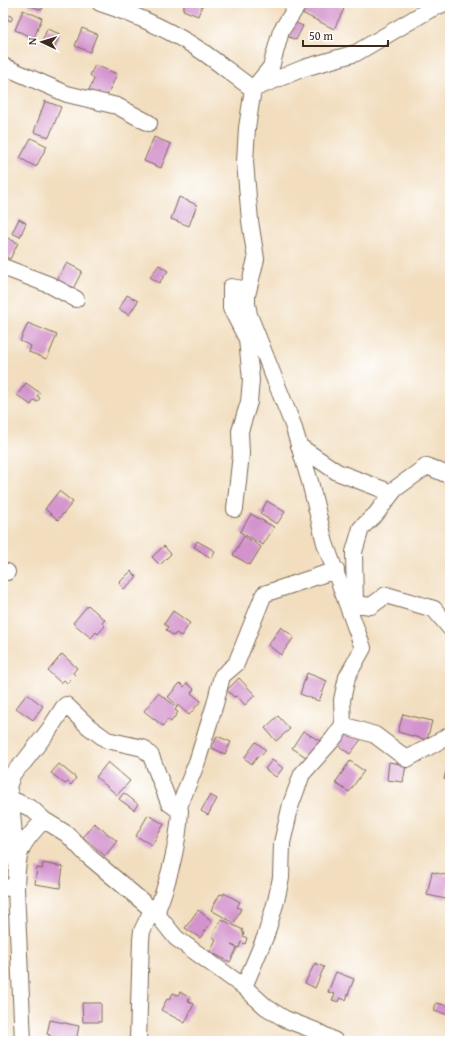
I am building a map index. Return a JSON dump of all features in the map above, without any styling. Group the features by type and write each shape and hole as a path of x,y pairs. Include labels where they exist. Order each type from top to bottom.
{"street":[{"path":"100,3 168,31 202,51 253,89"},
{"path":"244,987 266,935 278,893 281,878 282,843 294,796 302,774 333,740 343,725 342,700 347,677 363,648 353,608 323,536 310,482 293,425 249,315 247,304 248,290 256,259 250,221 245,162 247,128 253,89 270,66 281,31 299,3"},
{"path":"253,89 304,68 356,53 429,10 445,3"},
{"path":"3,66 67,94 116,106 149,123"},
{"path":"3,267 50,286 76,300"},
{"path":"235,509 241,454 240,431 249,402 252,380 247,339 231,308 231,287 248,290"},
{"path":"299,446 338,472 392,493"},
{"path":"353,608 354,552 361,528 376,514 395,489 427,466 450,476"},
{"path":"178,809 197,762 222,676 236,664 264,594 336,570"},
{"path":"353,608 371,606 386,595 434,609 450,628"},
{"path":"16,862 11,799 8,787 13,773 24,762 49,730 66,705 77,717 107,740 143,748 151,756 169,803 180,811 179,832 172,868 154,911 142,930 138,1041"},
{"path":"343,725 375,735 407,759 450,735"},
{"path":"11,799 32,809 44,820 67,834 87,855 154,911 176,938 244,987 266,1006 285,1019 316,1031 335,1041"},
{"path":"23,1041 10,888 20,850 32,832 44,820"}],"building":[{"path":"29,3 44,3 42,10 28,5"},
{"path":"185,3 203,3 198,16 183,10"},
{"path":"307,3 333,3 344,9 334,29 302,13"},
{"path":"23,10 42,18 34,38 15,30"},
{"path":"4,13 13,17 11,21 3,18"},
{"path":"291,21 303,26 296,40 285,35"},
{"path":"82,28 97,34 90,52 75,46"},
{"path":"47,29 60,34 55,47 42,42"},
{"path":"95,65 117,74 106,98 89,90 94,79 90,75"},
{"path":"45,101 61,107 49,137 34,132"},
{"path":"154,137 171,144 161,168 144,161"},
{"path":"31,138 47,146 36,167 20,158"},
{"path":"179,197 197,205 189,226 171,219"},
{"path":"19,219 26,223 20,237 12,233"},
{"path":"3,236 18,243 10,259 6,257 3,259"},
{"path":"67,263 82,271 73,289 57,280"},
{"path":"159,265 168,271 159,283 150,277"},
{"path":"127,295 138,301 129,315 119,309"},
{"path":"28,323 57,335 47,359 29,352 31,346 20,341"},
{"path":"26,383 40,393 37,396 40,398 37,402 34,400 31,405 17,395"},
{"path":"59,491 73,502 58,520 45,509"},
{"path":"267,501 285,512 277,524 260,514"},
{"path":"251,514 274,527 263,545 240,532"},
{"path":"244,536 261,547 250,565 233,555"},
{"path":"197,541 215,551 211,558 194,547"},
{"path":"164,546 171,554 160,565 152,557"},
{"path":"131,571 137,577 124,589 119,583"},
{"path":"88,605 105,620 102,623 105,626 98,634 96,632 91,638 73,623"},
{"path":"173,611 190,623 181,636 176,633 174,636 166,630 168,627 164,624"},
{"path":"281,627 294,637 281,655 268,645"},
{"path":"62,654 77,668 73,673 75,675 67,683 64,680 61,683 48,671"},
{"path":"307,673 327,681 319,701 300,694"},
{"path":"239,678 255,695 245,705 237,696 234,697 227,690"},
{"path":"180,683 184,687 187,683 194,689 191,693 201,701 189,715 168,697"},
{"path":"158,693 177,707 175,710 178,712 171,722 168,719 163,726 144,711"},
{"path":"27,694 43,706 33,720 16,708"},
{"path":"403,714 432,721 427,740 398,732"},
{"path":"278,716 290,729 276,741 265,728"},
{"path":"348,728 362,738 350,754 336,744"},
{"path":"303,731 320,741 309,759 292,748"},
{"path":"217,736 231,742 225,754 212,748"},
{"path":"256,742 266,750 262,755 260,754 252,764 244,758"},
{"path":"272,760 283,768 276,777 265,769"},
{"path":"450,760 450,781 444,779"},
{"path":"350,761 364,771 349,792 335,783"},
{"path":"108,762 130,781 117,795 96,777"},
{"path":"389,762 406,765 403,782 387,780"},
{"path":"59,764 76,778 71,785 68,782 65,784 51,773"},
{"path":"124,793 138,804 134,810 119,799"},
{"path":"210,795 217,799 208,815 201,811"},
{"path":"148,815 164,824 152,845 136,836"},
{"path":"94,823 117,841 105,856 83,837"},
{"path":"43,863 63,867 60,888 35,884 37,868 42,869"},
{"path":"432,872 450,876 446,899 427,895"},
{"path":"224,893 240,902 237,907 241,909 234,923 211,910 220,894 223,895"},
{"path":"198,910 212,921 200,938 185,928"},
{"path":"221,919 243,930 243,936 247,938 245,944 241,942 239,948 231,945 237,948 230,962 210,952 216,939 212,937"},
{"path":"315,963 324,967 315,988 305,983"},
{"path":"336,972 354,979 346,1000 340,998 339,1002 332,1000 335,994 328,992"},
{"path":"450,979 450,993 446,992"},
{"path":"180,992 190,998 188,1001 194,1004 185,1023 161,1010 167,999 169,1000 173,993 178,995"},
{"path":"82,1003 101,1003 101,1022 83,1022"},
{"path":"436,1003 450,1006 450,1015 434,1011"},
{"path":"50,1020 79,1026 76,1041 49,1041 50,1035 47,1034"}]}
